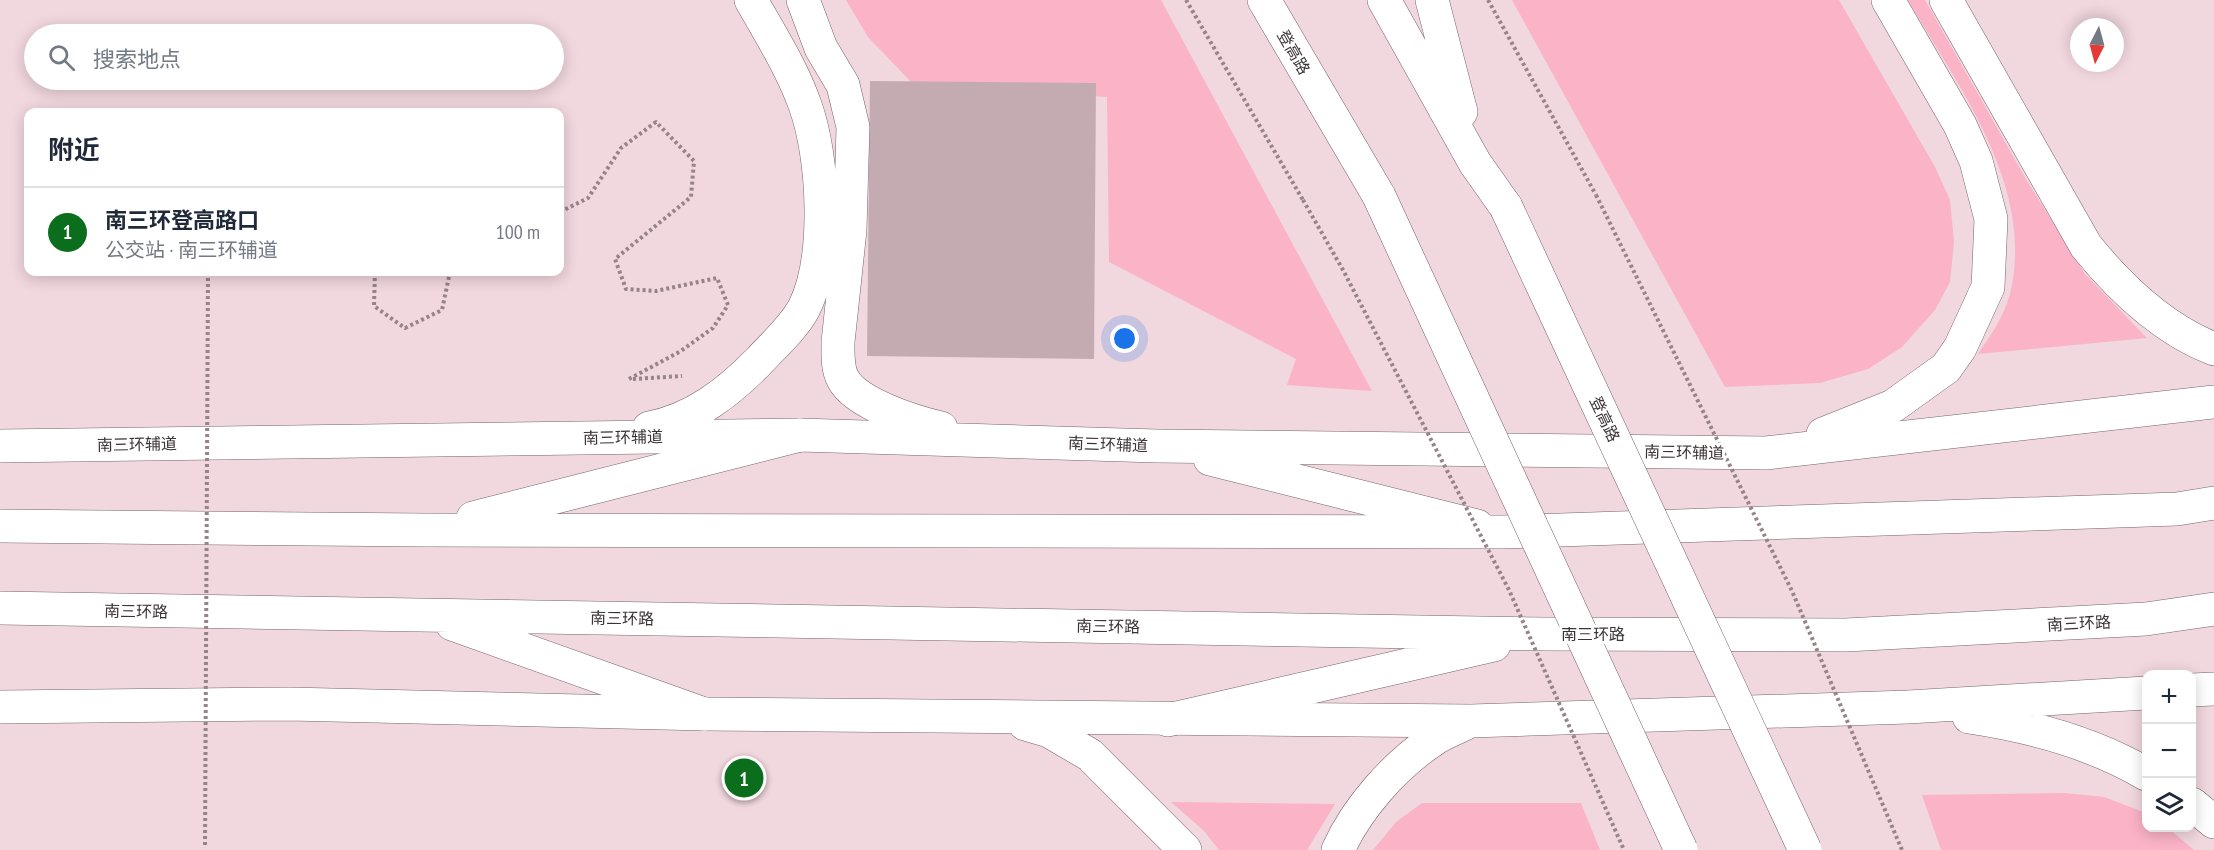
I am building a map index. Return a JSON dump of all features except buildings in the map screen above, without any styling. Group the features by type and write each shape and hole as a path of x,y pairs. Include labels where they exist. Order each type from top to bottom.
{"main road":[{"path":"600,437 664,425 702,408 748,372 789,328 803,309 814,283 819,226 815,145 806,106 789,69 751,0"},
{"path":"803,0 821,48 843,85 853,127 850,230 838,342 838,360 843,380 885,411 950,430 1016,441"},
{"name":"登高路","path":"1263,0 1379,196 1681,850"},
{"name":"登高路","path":"1384,0 1475,163 1506,207 1805,850"},
{"path":"1432,0 1475,163"},
{"path":"1766,453 1845,427 1893,406 1946,368 1960,348 1988,287 1990,219 1976,161 1960,125 1888,0"},
{"path":"1946,0 2086,246 2110,276 2150,311 2214,349"},
{"name":"南三环辅道","path":"0,446 800,435 1157,446 1766,453 2214,402"},
{"path":"425,530 800,435"},
{"path":"1157,446 1502,532"},
{"path":"0,526 425,530 1502,532 2176,508 2214,503"},
{"name":"南三环路","path":"0,608 1544,634 1846,635 2146,619 2214,609"},
{"path":"428,615 704,714"},
{"path":"1168,720 1544,634"},
{"path":"2196,690 2214,689"},
{"path":"0,707 290,704 704,714 1471,721 1908,707 2142,693"},
{"path":"1908,707 2025,725 2124,761 2142,772"},
{"path":"1003,718 1049,731 1090,755 1185,850"},
{"path":"1338,850 1366,802 1401,767 1433,740 1471,721"},
{"path":"2196,807 2214,822"}],"path":[{"path":"1186,0 1343,270 1509,590 1624,850"},
{"path":"1488,0 1596,195 1792,591 1902,850"},
{"path":"564,210 588,198 621,148 656,122 694,161 692,197 615,259 626,289 656,291 717,278 728,305 713,328 681,351 629,379"},
{"path":"205,845 208,276"},
{"path":"375,276 374,306 405,328 442,310 449,276"}],"shaded area":[{"path":"846,0 1161,0 1372,391 1287,385 1296,359 1109,262 1107,97 915,86 868,37"},
{"path":"1512,0 1839,0 1935,167 1950,200 1954,242 1950,282 1935,310 1902,347 1868,369 1820,383 1725,387"},
{"path":"1908,0 1925,0 2027,181 2085,274 2147,338 1978,354 2001,318 2010,294 2015,254 2012,215 2002,176 1988,139 1949,67"},
{"path":"2064,793 2104,797 2142,811 2142,832 2173,832 2194,850 1941,850 1922,795"},
{"path":"1171,802 1335,804 1307,850 1219,850 1204,831"},
{"path":"1422,803 1581,803 1600,850 1373,850 1396,822"}],"place":[{"name":"南三环登高路口","path":"744,778"}]}
